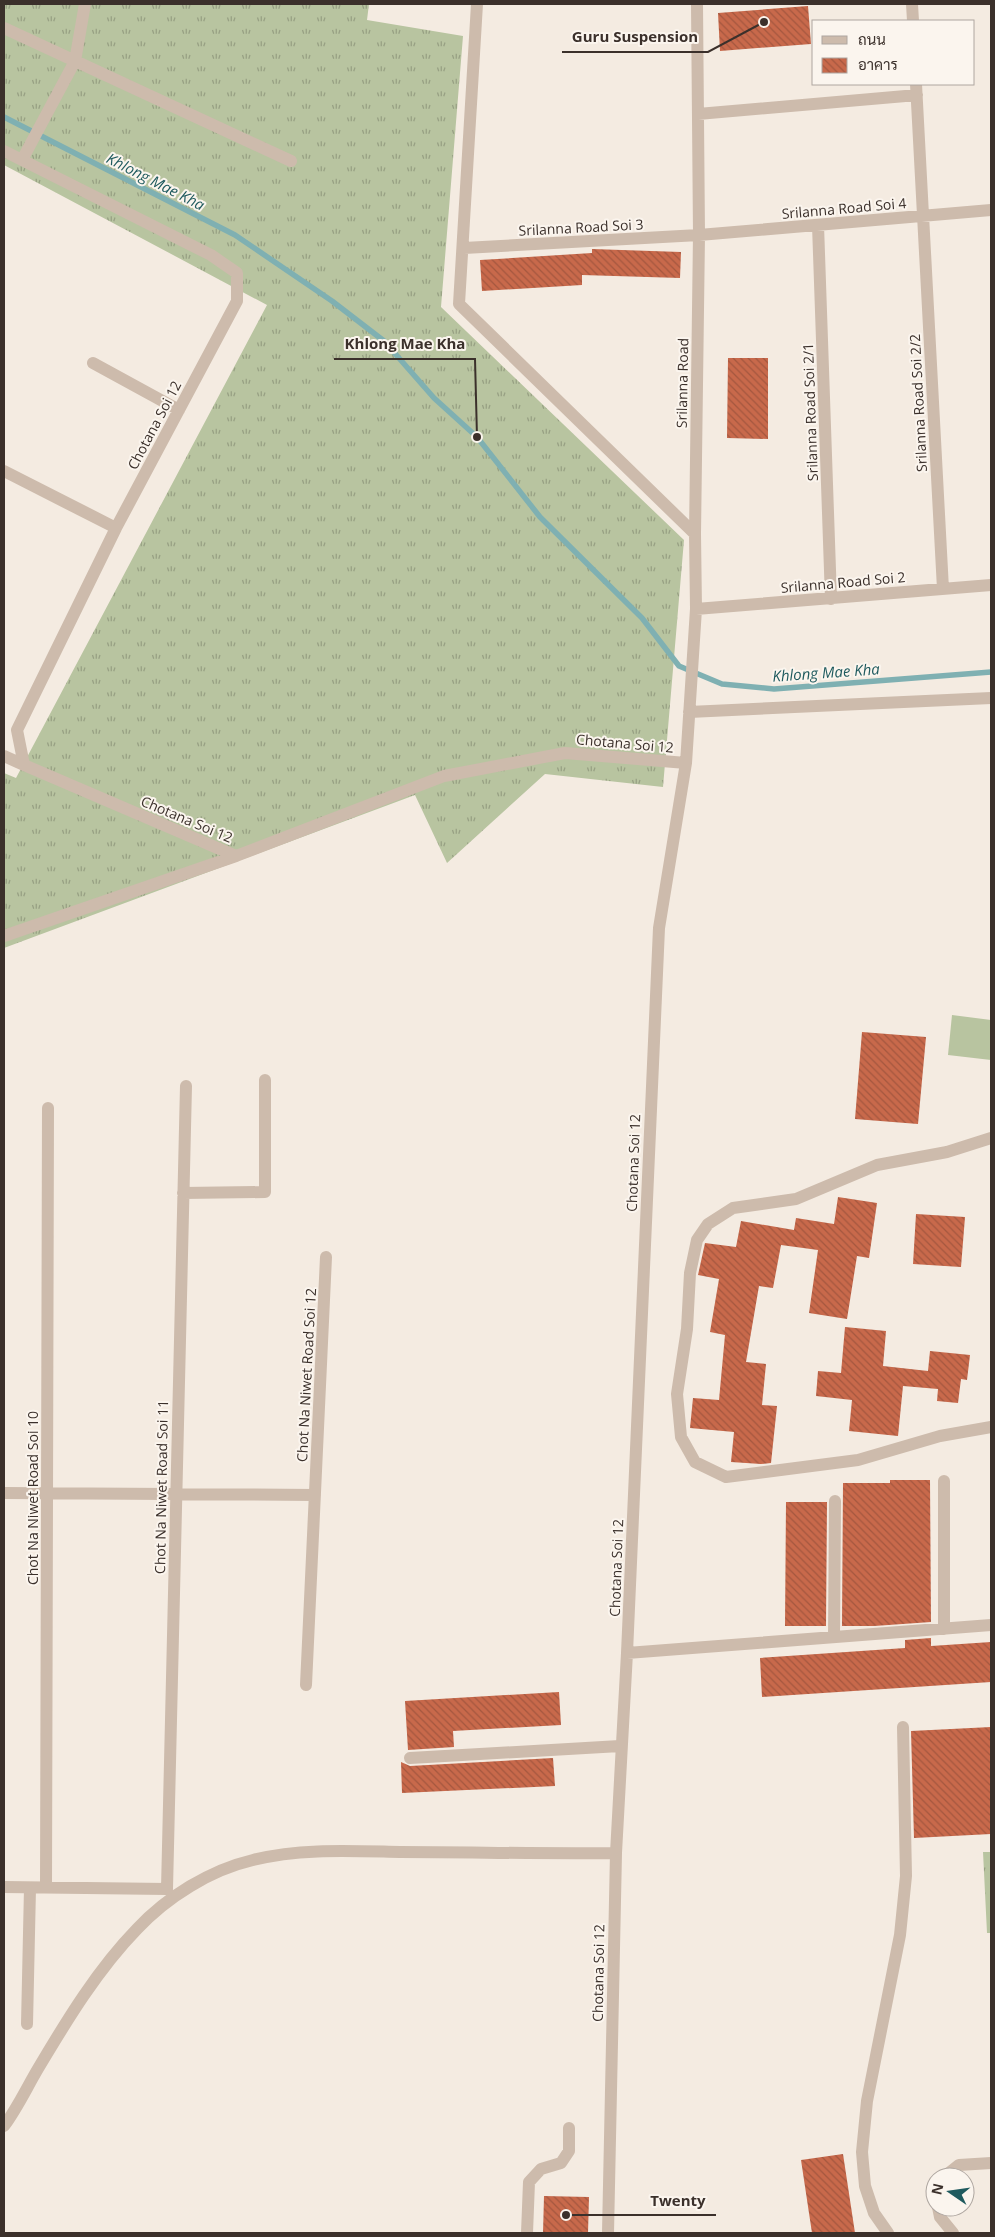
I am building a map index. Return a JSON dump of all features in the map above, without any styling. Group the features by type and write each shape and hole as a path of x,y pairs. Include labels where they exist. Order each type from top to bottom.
{"street":[{"path":"22,160 75,61 85,4"},
{"path":"477,4 464,248 459,304 695,534"},
{"name":"Srilanna Road","path":"686,763 696,609 695,534 699,235 698,4"},
{"path":"912,4 913,20"},
{"path":"4,28 291,161"},
{"path":"698,114 916,89"},
{"name":"Srilanna Road Soi 2/2","path":"916,89 943,589"},
{"name":"Chotana Soi 12","path":"4,151 211,255 237,273 237,301 116,528 17,730 24,765 236,856 444,776 565,753 686,763 658,928 627,1653 620,1746 608,2233"},
{"name":"Srilanna Road Soi 4","path":"699,235 991,210"},
{"name":"Srilanna Road Soi 2/1","path":"818,224 831,599"},
{"name":"Srilanna Road Soi 3","path":"464,248 699,235"},
{"path":"93,363 179,410"},
{"path":"4,471 116,528"},
{"name":"Srilanna Road Soi 2","path":"696,609 991,585"},
{"path":"688,712 991,698"},
{"path":"4,756 24,765"},
{"path":"4,936 236,856"},
{"path":"183,1193 265,1192 265,1080"},
{"name":"Chot Na Niwet Road Soi 11","path":"46,1887 166,1889 186,1086"},
{"name":"Chot Na Niwet Road Soi 10","path":"46,1887 48,1108"},
{"path":"991,1138 947,1152 877,1164 796,1199 733,1208 708,1224 697,1240 690,1273 687,1329 677,1394 681,1437 696,1462 726,1477 858,1460 940,1436 991,1427"},
{"name":"Chot Na Niwet Road Soi 12","path":"306,1685 326,1257"},
{"path":"944,1481 944,1629"},
{"path":"4,1493 315,1495"},
{"path":"834,1637 835,1501"},
{"path":"627,1653 991,1625"},
{"path":"888,2233 874,2213 864,2186 862,2152 867,2102 900,1935 906,1876 903,1727"},
{"path":"410,1758 620,1746"},
{"path":"4,2126 19,2106 53,2044 110,1961 138,1928 173,1898 210,1875 253,1860 292,1854 365,1851 616,1853"},
{"path":"4,1887 46,1887"},
{"path":"27,2024 30,1888"},
{"path":"527,2233 530,2182 541,2169 561,2163 569,2151 569,2128"},
{"path":"956,2167 959,2165 991,2163"},
{"path":"940,2217 953,2233"}],"green space":[{"path":"4,4 369,4 367,20 463,36 441,307 684,540 663,787 545,774 447,863 415,795 4,948 4,773 16,778 267,305 4,165"},
{"path":"952,1015 991,1020 991,1060 948,1055"},
{"path":"983,1852 991,1852 991,1933 987,1933"}],"building":[{"path":"808,6 811,44 720,51 718,13"},
{"path":"592,249 681,252 680,278 582,275 582,285 482,291 480,260 592,253"},
{"path":"728,358 768,358 768,439 727,438"},
{"path":"862,1032 926,1037 918,1124 855,1119"},
{"path":"838,1197 877,1203 869,1258 857,1256 847,1319 809,1313 818,1250 781,1245 773,1288 759,1286 746,1362 766,1364 762,1405 777,1406 771,1463 731,1462 734,1432 690,1428 693,1398 719,1400 725,1335 710,1332 719,1279 698,1275 705,1243 736,1247 741,1221 794,1230 796,1218 834,1224"},
{"path":"916,1214 965,1217 961,1267 913,1264"},
{"path":"845,1327 886,1331 883,1366 928,1371 930,1351 970,1355 967,1380 961,1379 958,1403 937,1401 938,1389 903,1386 898,1436 849,1431 852,1400 816,1396 818,1371 841,1373"},
{"path":"890,1480 930,1480 931,1622 842,1626 843,1483 890,1483"},
{"path":"786,1502 827,1502 826,1626 785,1626"},
{"path":"931,1638 931,1646 991,1642 991,1682 762,1697 760,1658 905,1648 905,1640"},
{"path":"559,1692 561,1725 453,1731 454,1747 408,1750 405,1701"},
{"path":"991,1727 991,1834 914,1838 911,1731"},
{"path":"553,1758 555,1786 402,1793 401,1762 410,1766"},
{"path":"843,2154 855,2233 812,2233 801,2160"},
{"path":"544,2196 589,2197 588,2233 543,2233"}],"waterway":[{"name":"Khlong Mae Kha","path":"4,117 235,235 332,301 384,341 434,398 477,437 540,517 642,618 679,666 722,684 774,689 991,672"}],"place":[{"name":"Guru Suspension","path":"764,22"},
{"name":"Khlong Mae Kha","path":"477,437"},
{"name":"Twenty","path":"566,2215"}]}
